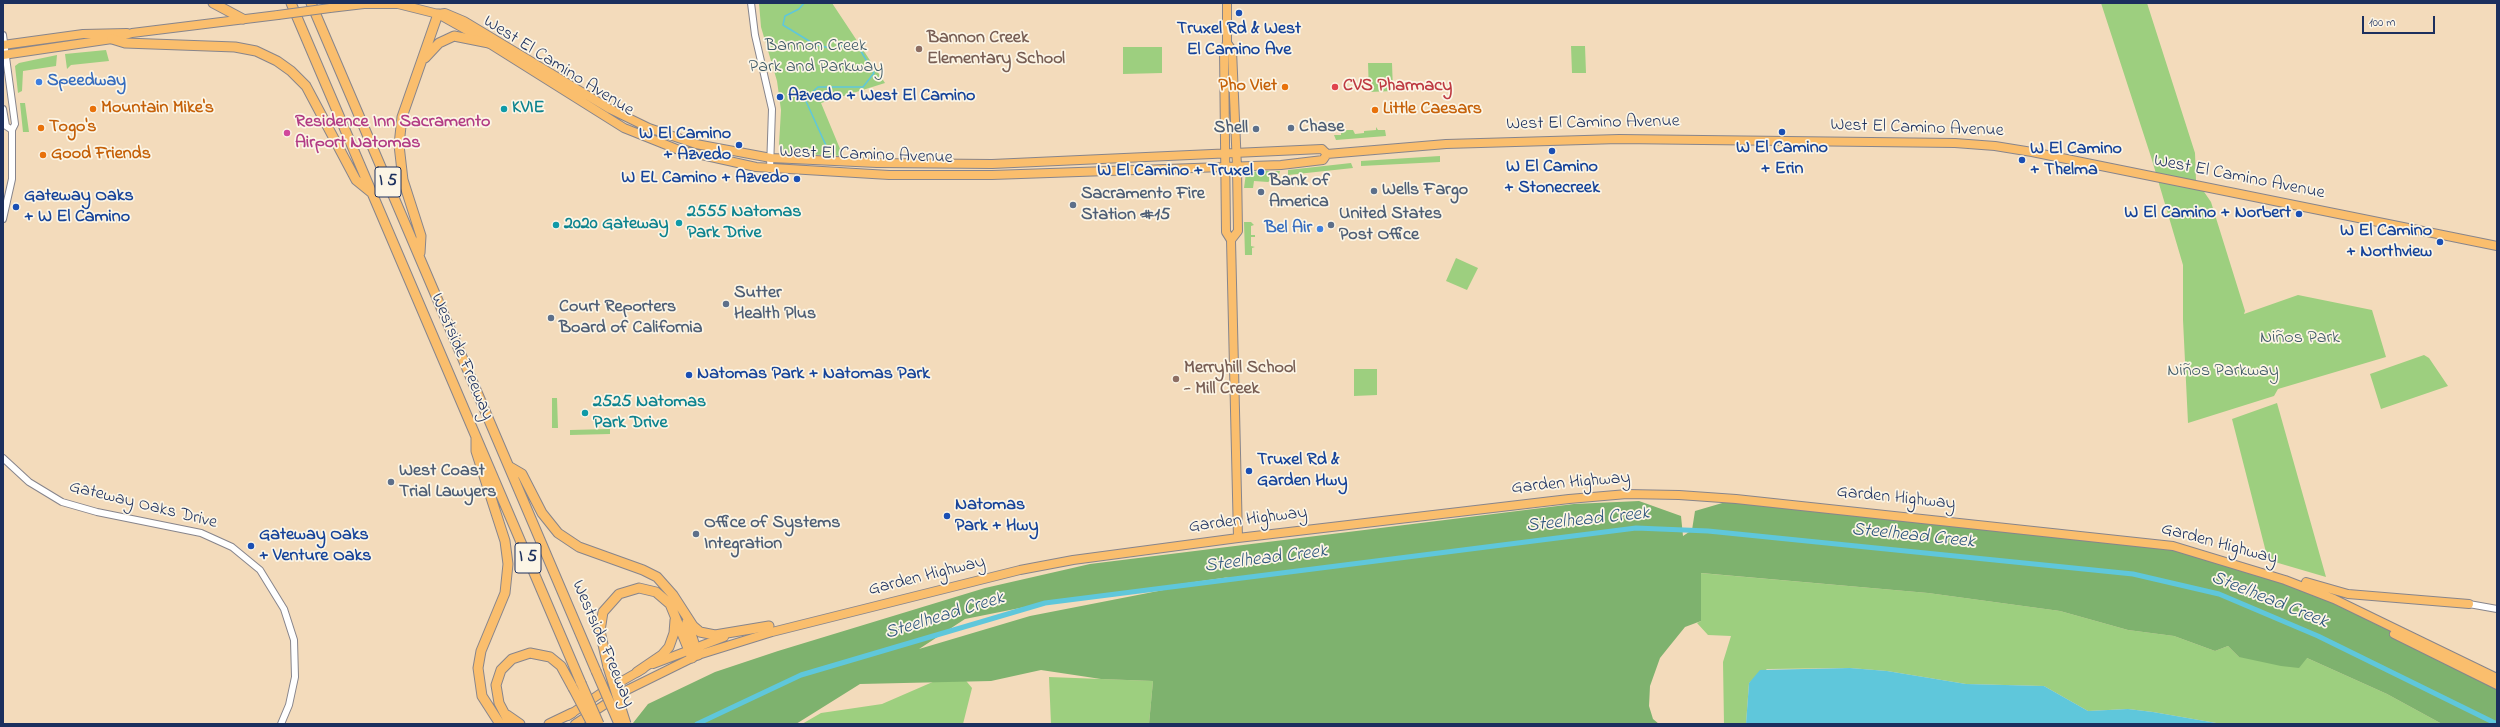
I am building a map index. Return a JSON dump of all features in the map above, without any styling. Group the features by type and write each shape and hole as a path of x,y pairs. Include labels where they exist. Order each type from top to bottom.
{"highway":[{"path":"213,3 243,19"},
{"name":"Westside Freeway","path":"311,3 510,466 618,724"},
{"name":"Westside Freeway","path":"291,4 374,193 476,433 577,685 599,724"},
{"path":"420,257 421,236 403,180 399,145 402,118 438,14"},
{"path":"423,61 439,43 454,36 489,43"},
{"path":"112,39 125,43 240,48 256,51 277,61 291,71 306,86 356,180 374,193"},
{"path":"476,433 476,451 505,541 508,564 505,593 481,651 478,668 482,696 500,724"},
{"path":"510,466 522,474 542,513 558,533 579,547 643,570 657,577 673,595 695,628 710,635 769,626"},
{"path":"626,724 608,667 600,626 603,612 614,598 634,589 650,589 666,599 693,652"},
{"path":"684,613 693,652"},
{"path":"637,672 662,655 669,647 674,633 674,615"},
{"path":"510,724 501,708 496,689 499,674 507,663 524,654 537,653 556,661 577,685 592,724"},
{"path":"501,708 510,718 520,724"},
{"path":"549,724 572,713"}],"main road":[{"path":"1227,3 1225,155 1226,232 1231,240 1238,538"},
{"name":"West El Camino Avenue","path":"4,45 83,34 132,33 364,4 398,4 438,14 489,43 624,128 679,150 705,157 770,169 949,176 1283,165 1323,160 1327,154"},
{"name":"West El Camino Avenue","path":"438,14 445,13 464,21 610,109 649,128 696,144 771,158 877,163 992,164 1237,155 1322,150 1327,154 1407,146 1612,139 1981,144 2032,152 2497,246"},
{"name":"West El Camino Avenue","path":"4,55 112,39 132,33"},
{"path":"1226,46 1232,50 1237,155 1238,231 1231,240"},
{"name":"Garden Highway","path":"557,724 637,672 693,652 1048,564 1238,538 1576,498 1627,494 1679,495 2149,542 2189,550 2285,580"},
{"path":"2285,580 2334,599 2497,678"},
{"path":"2285,580 2301,581 2348,594 2469,604"},
{"path":"2322,595 2330,602 2497,685"},
{"name":"Garden Highway","path":"575,724 627,690 693,652 731,634 860,610"}],"street":[{"path":"752,3 755,35 772,109 770,169"},
{"path":"3,35 4,55 15,124 12,130 12,179 3,218"},
{"path":"3,109 6,126 12,130"},
{"name":"Gateway Oaks Drive","path":"3,458 29,482 62,502 89,511 201,533 232,547 257,567 278,597 289,622 294,640 295,678 289,705 281,724"},
{"path":"2469,604 2497,609"}],"green space":[{"name":"Bannon Creek Park and Parkway","path":"759,3 832,3 885,83 821,103 843,156 782,153 779,145 781,110 777,81 761,27"},
{"name":"Niños Parkway","path":"2101,3 2147,3 2195,153 2196,180 2211,202 2245,311 2244,314 2298,295 2372,310 2386,357 2278,389 2274,396 2188,423 2183,320 2183,265 2152,160"},
{"path":"1571,46 1585,46 1586,73 1572,73"},
{"path":"1123,47 1162,47 1162,73 1123,74"},
{"path":"106,50 109,61 71,65 67,69 65,54"},
{"path":"57,55 56,66 23,71 22,91 18,93 15,66 19,63"},
{"path":"1368,63 1392,63 1393,91 1369,92"},
{"path":"20,103 25,103 29,132 23,132"},
{"path":"1376,127 1378,130 1385,130 1386,136 1336,140 1334,135 1341,135 1341,130 1353,130 1355,134 1364,133 1364,131 1376,130"},
{"path":"1440,156 1440,162 1361,166 1361,161"},
{"path":"1351,163 1353,168 1288,175 1288,170"},
{"path":"1259,171 1259,174 1264,174 1265,171 1280,171 1279,175 1268,182 1254,181 1253,188 1244,188 1246,173"},
{"path":"1244,222 1251,222 1254,225 1251,226 1251,235 1255,235 1255,237 1251,237 1251,246 1255,247 1252,248 1252,255 1245,255"},
{"path":"1456,258 1478,268 1467,290 1446,281"},
{"path":"2424,355 2429,358 2448,386 2381,409 2370,374"},
{"path":"1354,369 1377,369 1377,395 1354,396"},
{"path":"552,398 557,398 558,428 552,428"},
{"path":"2277,403 2326,577 2268,560 2232,419"},
{"path":"610,429 610,434 570,435 570,430"},
{"path":"1736,499 2116,538 2203,554 2309,589 2497,685 2497,724 2442,724 2387,694 2307,658 2299,668 2281,666 2239,657 2228,646 2215,651 2174,636 2128,630 2060,611 1928,593 1701,573 1701,621 1685,627 1660,658 1650,686 1649,706 1653,719 1659,724 1149,724 1153,681 1101,679 1041,670 991,681 860,684 796,724 633,723 648,704 715,672 778,651 985,588 1090,564 1574,504 1639,501 1681,516 1683,536 1692,530 1695,511","holes":["1230,577 1030,616 919,649 965,619 1045,603"]},
{"path":"1700,573 1928,593 2060,611 2128,630 2174,636 2215,651 2228,646 2239,657 2307,658 2387,694 2442,724 2222,724 2128,709 2088,711 2044,686 1966,684 1887,671 1850,668 1767,669 1749,683 1746,724 1724,724 1723,662 1731,636 1708,635 1697,623 1701,621"},
{"path":"958,671 972,688 963,724 802,724 821,713 882,704"},
{"path":"1049,677 1153,681 1149,724 1051,724"}],"water":[{"path":"1850,668 1887,671 1966,684 2044,686 2088,711 2128,709 2222,724 1746,724 1749,683 1760,670"}],"waterway":[{"path":"804,3 799,9 785,16 783,25 814,44 833,49 852,43 859,48 874,73 863,87 818,87 805,99 828,150"},
{"name":"Steelhead Creek","path":"697,724 801,675 1045,603 1636,528 1708,531 2133,574 2219,594 2318,636 2497,724"}],"place":[{"name":"Truxel Rd & West El Camino Ave","path":"1239,13"},
{"name":"Bannon Creek Elementary School","path":"919,49"},
{"name":"Speedway","path":"39,82"},
{"name":"Pho Viet","path":"1285,87"},
{"name":"CVS Pharmacy","path":"1335,87"},
{"name":"Azvedo + West El Camino","path":"780,97"},
{"name":"Mountain Mike's","path":"93,109"},
{"name":"KVIE","path":"504,109"},
{"name":"Little Caesars","path":"1375,110"},
{"name":"Togo's","path":"41,128"},
{"name":"Chase","path":"1291,128"},
{"name":"Shell","path":"1256,129"},
{"name":"W El Camino + Erin","path":"1782,132"},
{"name":"Residence Inn Sacramento Airport Natomas","path":"287,133"},
{"name":"W El Camino + Azvedo","path":"739,145"},
{"name":"W El Camino + Stonecreek","path":"1552,151"},
{"name":"Good Friends","path":"43,155"},
{"name":"W El Camino + Thelma","path":"2022,160"},
{"name":"W El Camino + Truxel","path":"1261,172"},
{"name":"W EL Camino + Azvedo","path":"797,179"},
{"name":"Wells Fargo","path":"1374,191"},
{"name":"Bank of America","path":"1261,192"},
{"name":"Sacramento Fire Station #15","path":"1073,205"},
{"name":"Gateway Oaks + W El Camino","path":"16,207"},
{"name":"W El Camino + Norbert","path":"2299,214"},
{"name":"2555 Natomas Park Drive","path":"679,223"},
{"name":"2020 Gateway","path":"556,225"},
{"name":"United States Post Office","path":"1331,225"},
{"name":"Bel Air","path":"1320,229"},
{"name":"W El Camino + Northview","path":"2440,242"},
{"name":"Sutter Health Plus","path":"726,304"},
{"name":"Court Reporters Board of California","path":"551,318"},
{"name":"Natomas Park + Natomas Park","path":"689,375"},
{"name":"Merryhill School - Mill Creek","path":"1176,379"},
{"name":"2525 Natomas Park Drive","path":"585,413"},
{"name":"Truxel Rd & Garden Hwy","path":"1249,471"},
{"name":"West Coast Trial Lawyers","path":"391,482"},
{"name":"Natomas Park + Hwy","path":"947,516"},
{"name":"Office of Systems Integration","path":"696,534"},
{"name":"Gateway Oaks + Venture Oaks","path":"251,546"}],"park label":[{"name":"Niños Park","path":"2300,339"}]}
